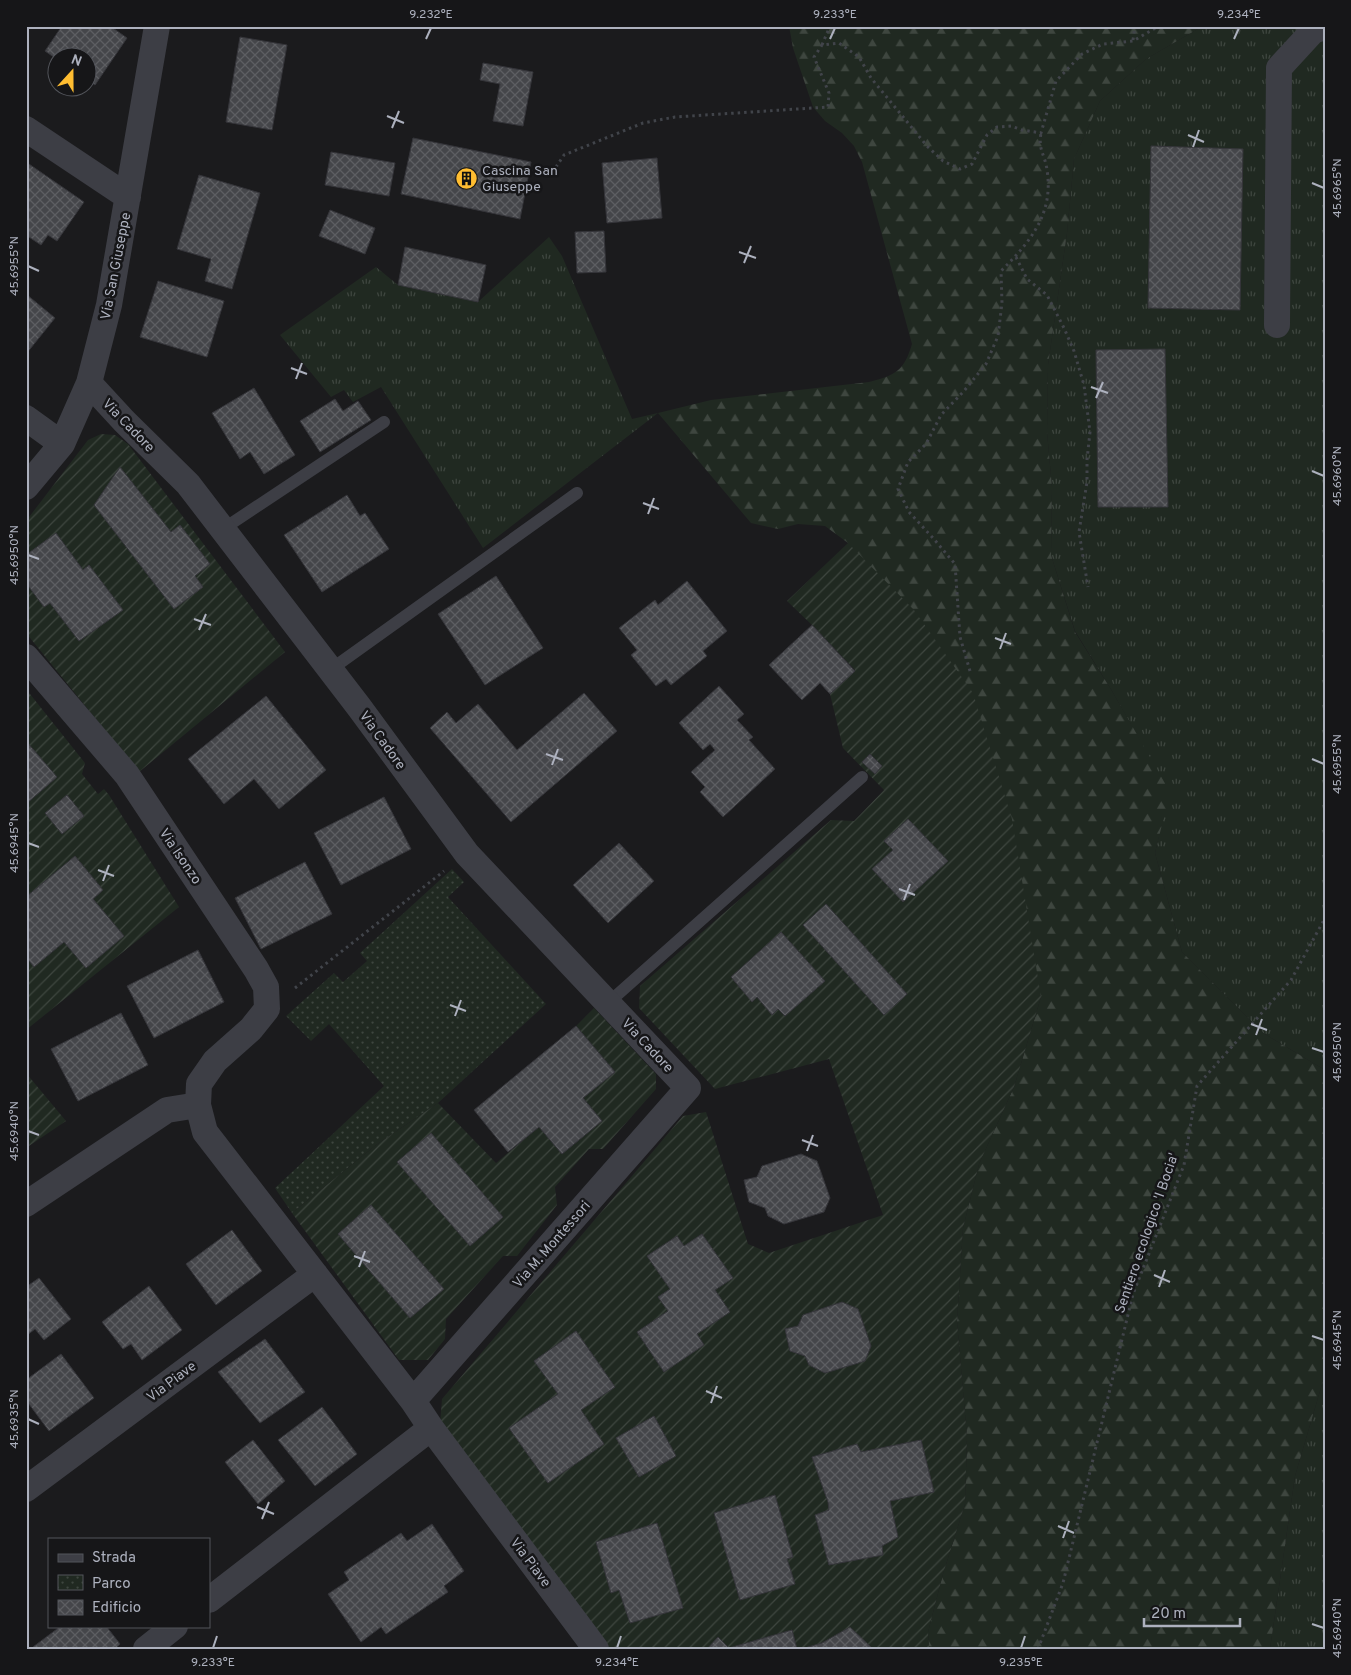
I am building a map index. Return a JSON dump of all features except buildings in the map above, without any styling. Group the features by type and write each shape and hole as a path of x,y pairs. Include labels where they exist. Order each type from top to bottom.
{"street":[{"name":"Via San Giuseppe","path":"26,487 62,444 89,383 109,304 157,26"},
{"path":"1277,325 1279,68 1313,31 1325,27"},
{"path":"26,129 128,196"},
{"name":"Via Cadore","path":"89,383 124,421 188,484 467,854 688,1088"},
{"path":"26,418 62,444"},
{"name":"Via Isonzo","path":"26,657 126,775 256,969 266,988 267,1009"},
{"name":"Via Piave","path":"267,1009 251,1030 215,1061 199,1084 198,1105 205,1132 413,1401 431,1428 596,1649"},
{"name":"Via M. Montessori","path":"413,1401 688,1088"},
{"path":"26,1204 167,1110 198,1105"},
{"name":"Via Piave","path":"26,1488 315,1274"},
{"path":"210,1599 431,1428"},
{"path":"146,1649 172,1628"}],"lane":[{"path":"223,530 384,422"},
{"path":"330,670 577,493"},
{"path":"608,1003 862,777"}],"path":[{"path":"556,167 564,155 643,123 675,117 828,107 829,93 814,57 822,45 830,26"},
{"path":"1133,41 1135,26"},
{"path":"970,671 960,637 955,564 909,512 898,489 908,462 926,444 941,415 986,364 998,336 1002,303 1001,271 1016,256 1044,218 1048,196 1047,170 1040,144 1041,133 1056,81 1082,54 1104,44 1133,41 1159,26"},
{"path":"822,45 839,43 859,56 870,78 916,134 943,161 960,169 972,164 987,135 996,127 1011,126 1041,133"},
{"path":"1016,256 1027,279 1047,295 1074,351 1084,386 1090,432 1087,482 1079,532 1088,587"},
{"path":"267,1009 467,854"},
{"name":"Sentiero ecologico 'I Bocia'","path":"1038,1649 1063,1583 1133,1294 1184,1165 1197,1086 1291,980 1325,918"}],"green space":[{"path":"789,26 1203,26 1146,59 1100,101 1074,159 1067,233 1048,365 1047,432 1052,487 1051,555 1075,632 1112,691 1170,792 1155,853 1182,952 1263,1033 1325,1070 1325,1374 1295,1476 1270,1649 929,1649 928,1632 943,1574 965,1504 967,1437 957,1322 963,1228 979,1164 1014,1087 1041,997 848,543 825,526 798,524 778,529 751,523 658,413 711,400 869,382 886,377 898,370 909,353 912,344 862,162 854,146 842,133 825,121 813,107 793,48"},
{"path":"1203,26 1325,26 1325,1070 1263,1033 1182,952 1155,853 1169,792 1112,691 1075,631 1051,555 1052,487 1047,432 1048,365 1067,233 1074,159 1100,101 1146,59"},
{"path":"549,237 562,256 632,419 658,413 483,548 381,387 353,402 344,390 331,397 280,335 376,267 398,285 478,302"},
{"path":"101,434 115,435 128,444 285,652 139,772 26,633 26,521 88,440"},
{"path":"848,543 914,610 973,693 1012,819 1041,997 1014,1087 979,1164 963,1228 957,1322 967,1437 965,1504 943,1574 928,1632 929,1649 609,1649 440,1424 442,1399 683,1116 706,1112 748,1244 769,1253 883,1215 829,1059 715,1089 639,1008 640,986 831,820 854,821 884,790 843,748 830,694 855,670 787,601"},
{"path":"26,689 85,763 82,774 98,794 104,789 109,795 179,907 26,1030"},
{"path":"452,869 464,882 448,897 546,1004 438,1103 376,1145 292,1213 275,1188 384,1086 329,1024 311,1041 286,1016 334,973 343,982 367,961 360,953"},
{"path":"594,1008 656,1074 656,1089 603,1149 589,1149 555,1187 557,1205 517,1256 503,1256 446,1319 445,1339 428,1360 399,1360 292,1213 376,1145 438,1103 496,1163 539,1127 562,1154 602,1121 583,1098 615,1072 576,1026"},
{"path":"26,1073 66,1121 26,1148"},
{"path":"1325,1374 1325,1649 1270,1649 1295,1476"}],"place":[{"name":"Cascina San Giuseppe","path":"466,178"}]}
